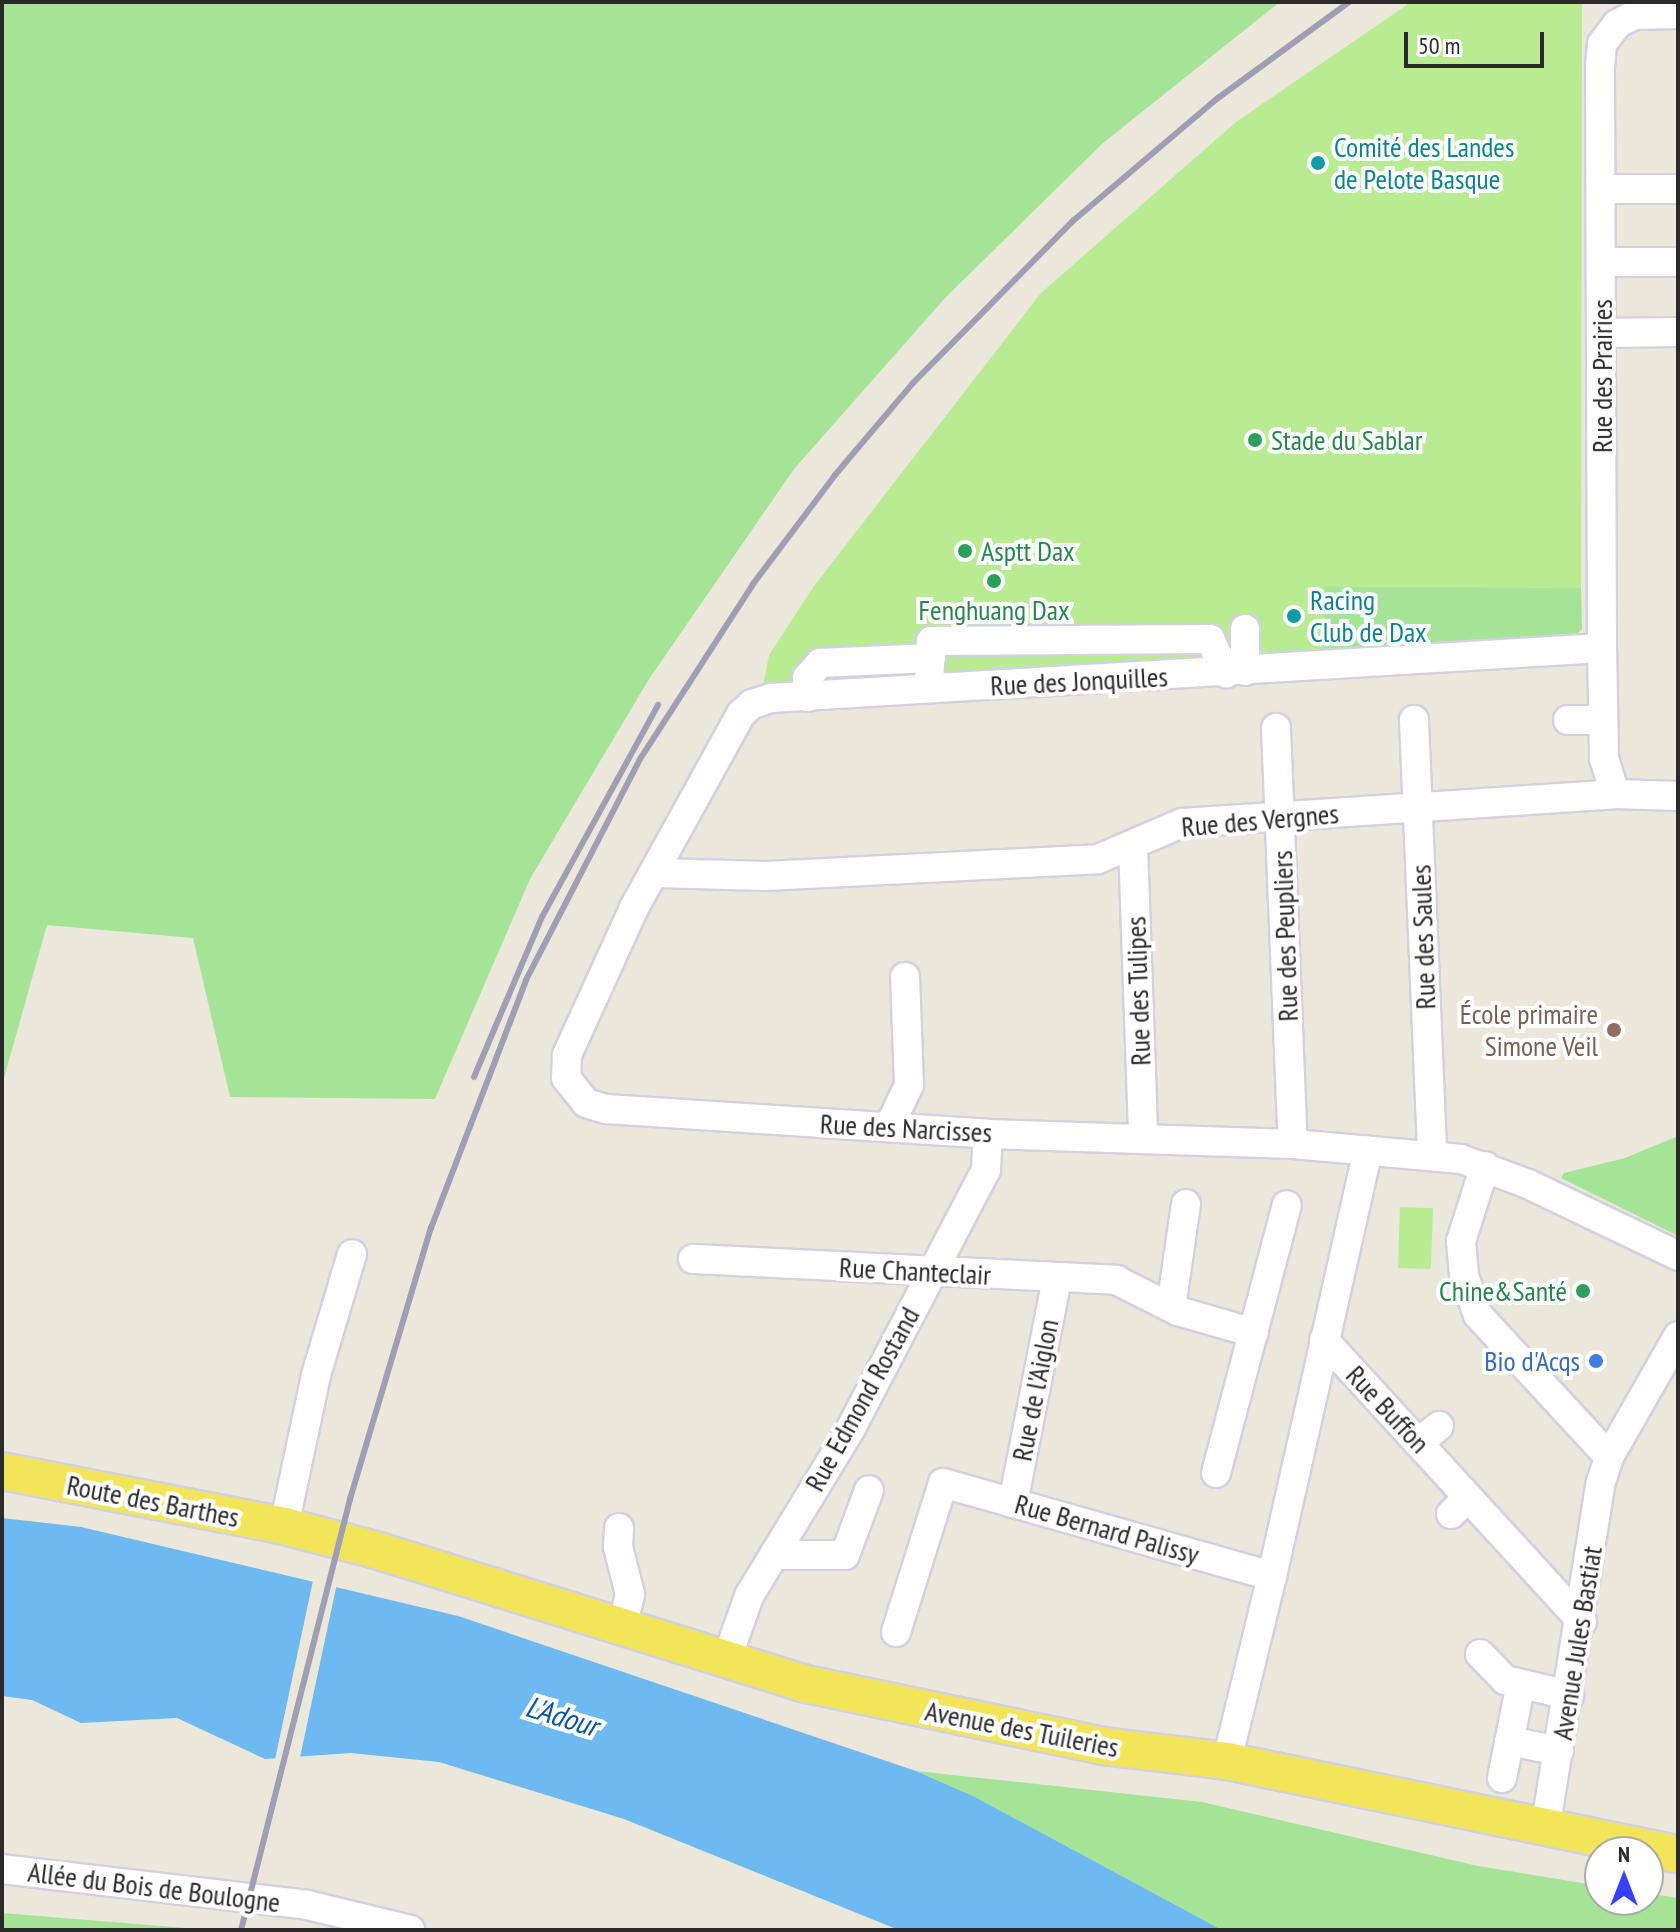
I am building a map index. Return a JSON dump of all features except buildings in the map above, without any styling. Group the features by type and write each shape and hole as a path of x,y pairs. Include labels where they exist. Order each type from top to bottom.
{"main road":[{"name":"Route des Barthes","path":"2,1471 294,1529 379,1551"},
{"name":"Avenue des Tuileries","path":"379,1551 726,1661 1008,1728 1103,1746 1227,1761 1545,1830 1678,1854"}],"street":[{"name":"Rue des Prairies","path":"1615,794 1604,759 1603,720 1602,44 1617,24 1634,15 1678,14"},
{"path":"1601,189 1678,189"},
{"path":"1602,262 1678,262"},
{"path":"1602,333 1678,332"},
{"path":"1236,672 1245,629"},
{"path":"929,688 931,641 1210,639 1236,672"},
{"name":"Rue des Jonquilles","path":"656,873 741,714 771,698 1602,648"},
{"path":"808,697 807,678 820,663 931,658"},
{"name":"Rue des Saules","path":"1414,720 1432,1154"},
{"path":"1568,720 1603,720"},
{"name":"Rue des Peupliers","path":"1276,728 1293,1144"},
{"name":"Rue des Vergnes","path":"656,873 766,876 1098,859 1182,823 1615,794 1678,796"},
{"name":"Rue des Tulipes","path":"1133,845 1143,1137"},
{"name":"Rue des Narcisses","path":"656,873 634,908 567,1055 566,1078 574,1093 606,1109 988,1134 1143,1137 1432,1154 1485,1166 1678,1256"},
{"path":"889,1127 909,1085 905,977"},
{"name":"Rue Edmond Rostand","path":"726,1661 735,1626 851,1428 986,1170 988,1134"},
{"name":"Rue Buffon","path":"1368,1151 1324,1340 1428,1434 1460,1506 1582,1622"},
{"path":"1485,1166 1461,1241 1464,1276 1478,1315 1609,1457"},
{"path":"1174,1309 1186,1204"},
{"path":"1216,1473 1287,1205"},
{"path":"294,1529 316,1375 352,1254"},
{"name":"Rue Chanteclair","path":"693,1259 1116,1280 1174,1309 1254,1333"},
{"name":"Rue de l'Aiglon","path":"1013,1503 1057,1278"},
{"name":"Avenue Jules Bastiat","path":"1545,1830 1609,1457 1678,1336"},
{"path":"1227,1761 1324,1340"},
{"name":"Rue Bernard Palissy","path":"896,1632 943,1483 1272,1576"},
{"path":"774,1555 845,1555 869,1490"},
{"path":"619,1528 618,1547 630,1594 622,1628"},
{"path":"1480,1654 1505,1680 1569,1695"},
{"path":"1502,1778 1518,1698"},
{"path":"1509,1741 1559,1751"},
{"name":"Allée du Bois de Boulogne","path":"2,1869 307,1905 410,1930"}],"green space":[{"path":"2,2 1280,2 1103,143 945,298 794,469 649,679 530,879 435,1099 230,1097 193,938 47,925 2,1085"},
{"name":"Stade du Sablar","path":"1411,2 1582,2 1581,588 1325,586 1324,655 763,687 769,655 814,586 1041,293 1236,122"},
{"path":"1324,586 1581,588 1582,629 1571,639 1324,655"},
{"path":"1678,1136 1678,1236 1561,1178 1564,1173 1625,1158"},
{"path":"1400,1207 1433,1208 1431,1269 1398,1268"},
{"path":"916,1771 1202,1802 1478,1866 1584,1883 1584,1916 1664,1916 1664,1896 1678,1898 1678,1930 1222,1930 975,1797"},
{"path":"2,1913 186,1928 2,1930"}],"water":[{"name":"L'Adour","path":"2,1518 81,1527 458,1616 916,1771 975,1797 1222,1930 899,1930 624,1819 439,1762 351,1753 265,1759 177,1718 81,1723 32,1700 2,1696"}],"pier":[{"path":"314,1576 337,1581 297,1770 274,1765"}],"railway":[{"path":"241,1930 350,1499 431,1228 526,980 640,759 753,584 835,475 913,383 1074,220 1218,98 1349,2"},
{"path":"474,1077 542,917 658,705"}],"place":[{"name":"Comité des Landes de Pelote Basque","path":"1318,163"},
{"name":"Stade du Sablar","path":"1255,440"},
{"name":"Asptt Dax","path":"965,551"},
{"name":"Fenghuang Dax","path":"994,581"},
{"name":"Racing Club de Dax","path":"1294,616"},
{"name":"École primaire Simone Veil","path":"1614,1030"},
{"name":"Chine&Santé","path":"1583,1291"},
{"name":"Bio d'Acqs","path":"1596,1361"}]}
